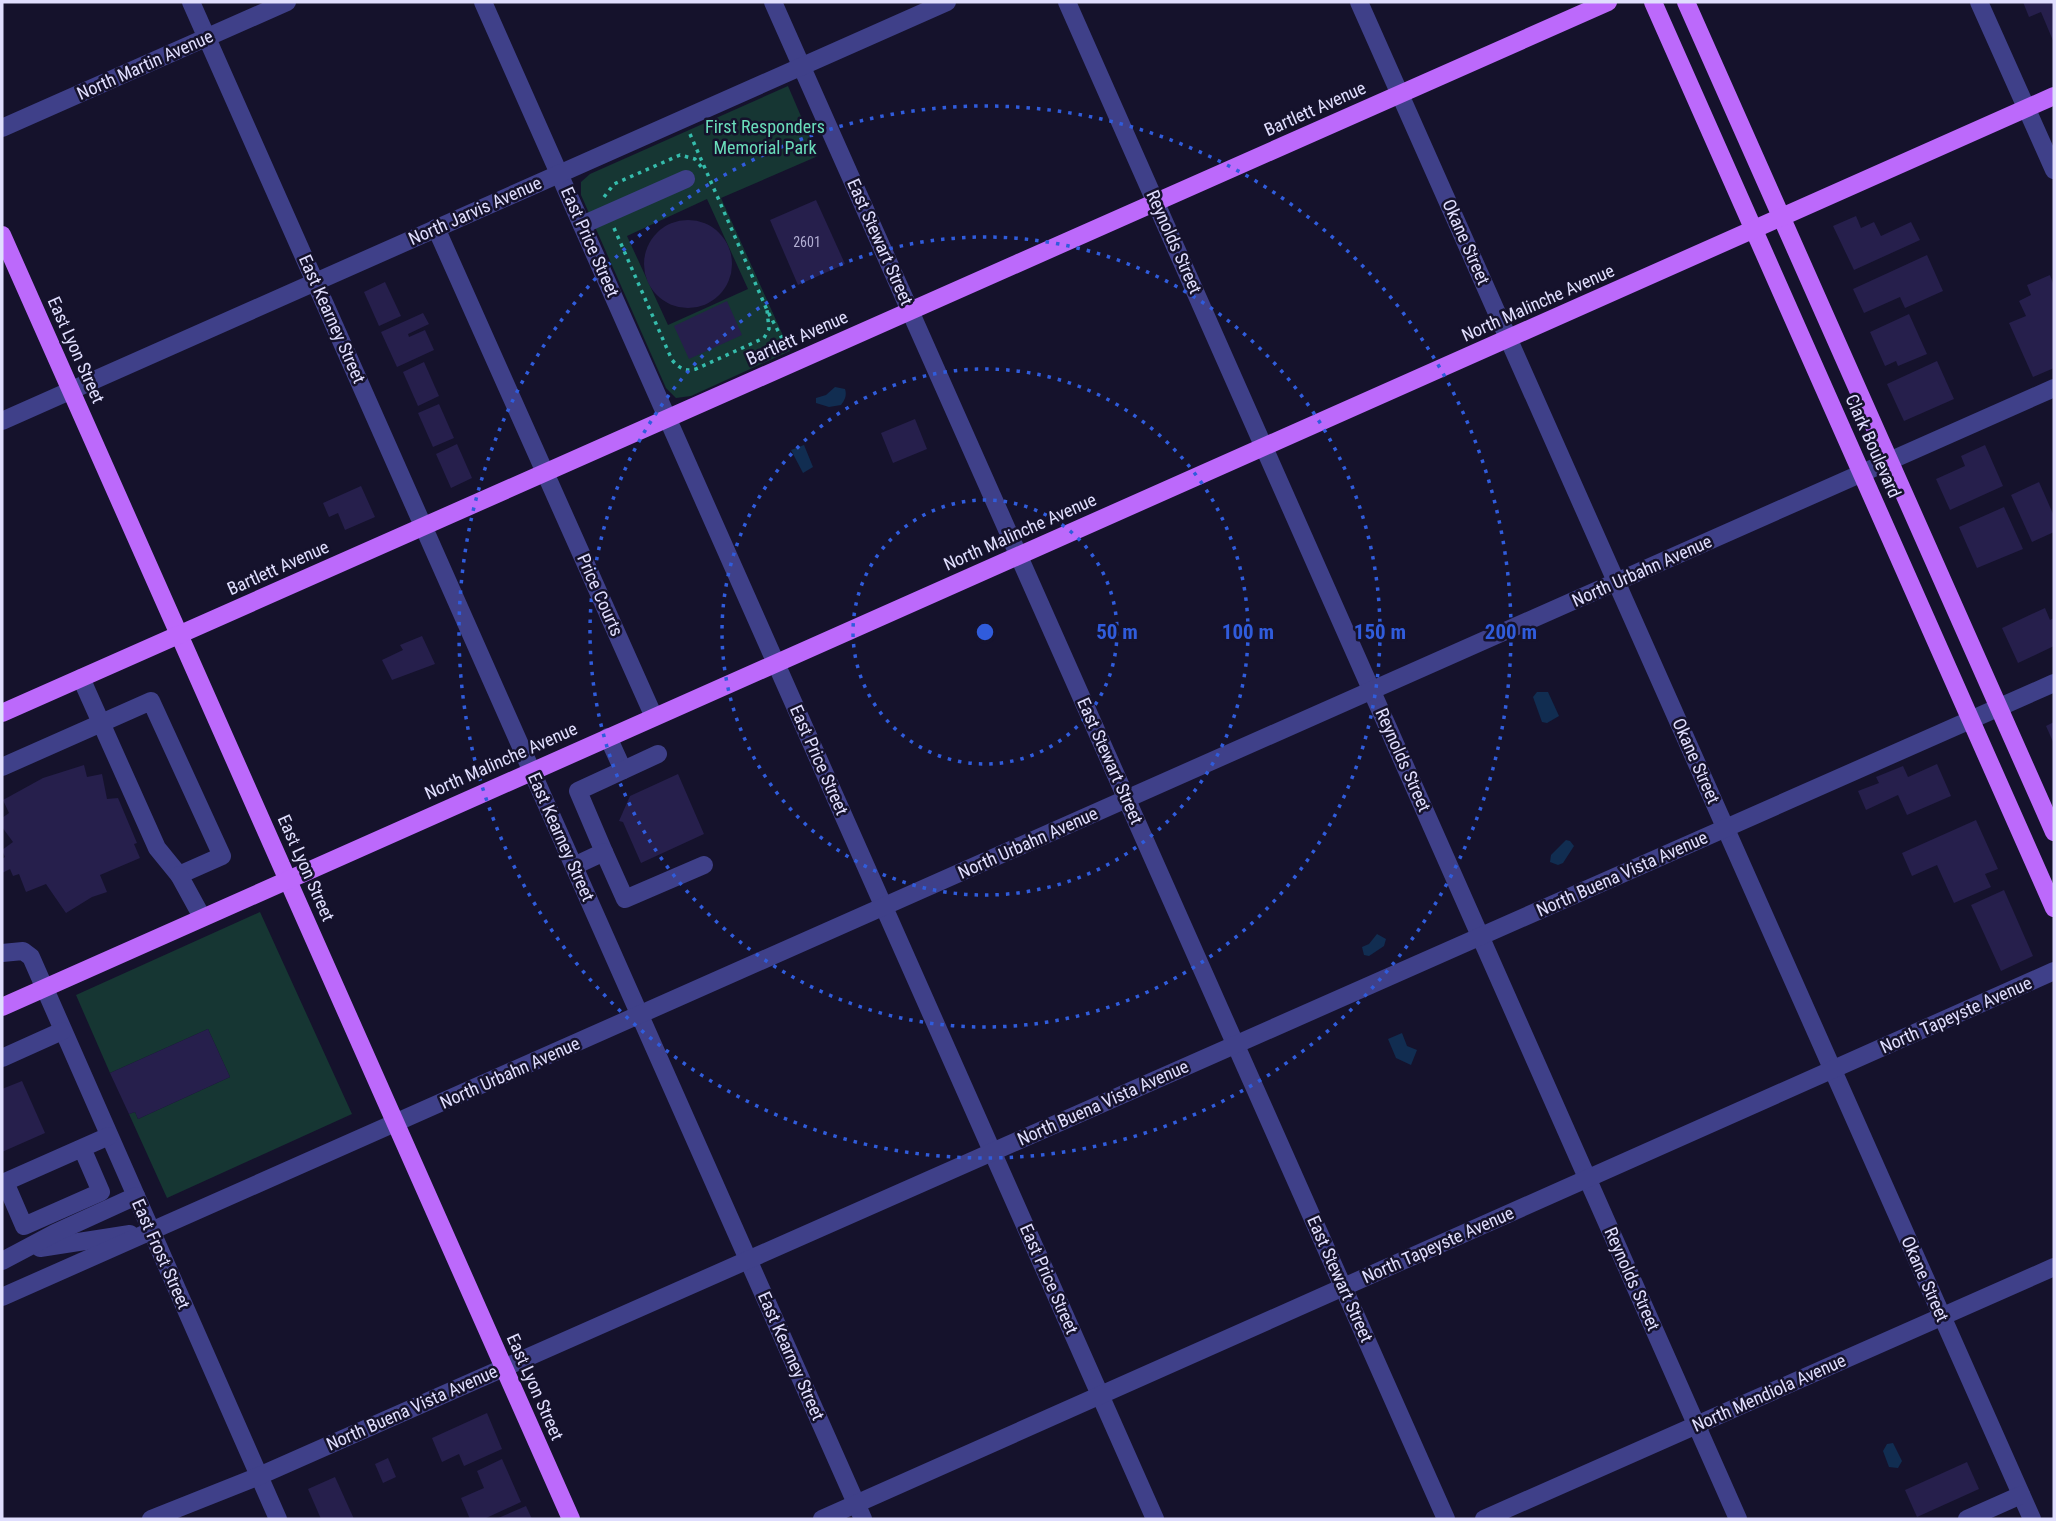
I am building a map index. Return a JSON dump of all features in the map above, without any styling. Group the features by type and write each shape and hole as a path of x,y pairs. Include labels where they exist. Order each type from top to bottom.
{"main road":[{"name":"Bartlett Avenue","path":"2,713 1608,2"},
{"name":"Clark Boulevard","path":"1653,2 2054,908"},
{"name":"Clark Boulevard","path":"1686,2 2054,832"},
{"name":"North Malinche Avenue","path":"2,1007 2054,96"},
{"name":"East Lyon Street","path":"2,235 571,1519"}],"street":[{"name":"East Kearney Street","path":"191,2 860,1512"},
{"name":"North Martin Avenue","path":"2,128 287,2"},
{"name":"East Price Street","path":"483,2 1155,1519"},
{"name":"East Stewart Street","path":"774,2 1446,1519"},
{"name":"North Jarvis Avenue","path":"2,421 947,2"},
{"name":"Reynolds Street","path":"1067,2 1738,1519"},
{"name":"Okane Street","path":"1359,2 2032,1519"},
{"path":"1979,2 2054,170"},
{"path":"582,225 687,179"},
{"name":"Price Courts","path":"436,228 654,717"},
{"name":"North Urbahn Avenue","path":"2,1297 2054,388"},
{"path":"82,678 157,848 179,875 202,917"},
{"name":"North Buena Vista Avenue","path":"151,1519 259,1476 2054,683"},
{"path":"2,767 151,701 222,856 179,875"},
{"path":"608,737 623,770"},
{"path":"625,899 578,790 658,754"},
{"path":"574,866 604,852"},
{"path":"595,913 704,865"},
{"name":"East Frost Street","path":"2,953 23,951 31,957 278,1519"},
{"name":"North Tapeyste Avenue","path":"822,1519 860,1512 1101,1396 2054,971"},
{"path":"2,1058 62,1031"},
{"path":"82,1148 101,1192 24,1226 5,1182 108,1136"},
{"path":"2,1261 136,1196"},
{"path":"19,1253 54,1245 151,1231"},
{"path":"19,1253 33,1284"},
{"name":"North Mendiola Avenue","path":"1484,1519 2054,1267"},
{"path":"1967,1519 1988,1515 2021,1495"}],"path":[{"path":"690,134 767,310 787,348"},
{"path":"603,203 606,192 614,184 680,155 695,159 706,174"},
{"path":"610,220 672,360 680,369 696,369 764,338 769,329 767,310"}],"green space":[{"name":"First Responders Memorial Park","path":"788,86 818,156 721,198 790,351 691,396 676,398 666,388 581,195 581,182 590,174","holes":["707,199 748,289 668,325 627,236"]},
{"path":"260,912 352,1114 167,1198 129,1114 135,1112 138,1119 230,1077 208,1029 110,1073 76,995"}],"water":[{"path":"835,387 845,389 841,405 829,407 816,403 816,398 826,395"},
{"path":"804,445 813,467 803,473 791,450"},
{"path":"1537,692 1548,692 1559,716 1547,723 1542,722 1533,697"},
{"path":"1566,840 1574,846 1563,863 1558,865 1550,862 1551,855"},
{"path":"1377,934 1386,939 1384,946 1369,956 1364,955 1362,947 1369,944"},
{"path":"1402,1033 1407,1046 1417,1050 1411,1065 1396,1058 1388,1039"},
{"path":"1893,1443 1902,1461 1898,1468 1889,1467 1883,1451 1887,1444"}],"building":[{"path":"2023,2 2054,2 2054,43 2041,12 2029,17"},
{"path":"816,200 845,264 798,285 770,220"},
{"path":"1856,216 1861,228 1874,222 1881,236 1911,222 1920,240 1854,270 1833,226"},
{"path":"688,220 705,223 719,233 729,247 732,264 729,281 719,295 705,305 688,308 671,305 657,295 647,281 644,264 647,247 657,233 671,223"},
{"path":"1927,255 1943,291 1905,308 1900,297 1864,313 1853,289"},
{"path":"2050,275 2054,286 2054,368 2033,377 2009,323 2026,316 2019,301 2031,295 2027,285"},
{"path":"385,282 401,316 379,326 364,292"},
{"path":"727,301 742,335 689,359 674,326"},
{"path":"423,313 429,324 408,334 409,337 425,330 434,350 397,367 381,332"},
{"path":"1909,314 1927,354 1898,366 1896,361 1885,366 1870,332"},
{"path":"1937,361 1954,399 1904,421 1887,384"},
{"path":"424,362 439,396 418,406 403,372"},
{"path":"439,404 454,438 433,447 418,413"},
{"path":"915,419 927,449 893,463 881,433"},
{"path":"457,444 472,478 451,488 436,454"},
{"path":"1985,445 2003,486 1950,510 1936,479 1965,466 1961,456"},
{"path":"2039,482 2054,516 2054,532 2032,542 2011,495"},
{"path":"361,486 375,517 345,530 338,513 329,517 323,503"},
{"path":"2004,507 2023,549 1977,568 1959,527"},
{"path":"2045,608 2050,620 2054,618 2054,646 2018,663 2002,628"},
{"path":"422,636 435,664 392,680 382,660 403,650 400,645"},
{"path":"2054,722 2054,744 2046,726"},
{"path":"1937,764 1951,796 1907,815 1898,795 1866,810 1858,791 1879,783 1876,777 1903,766 1908,777"},
{"path":"84,765 87,777 102,774 107,799 118,798 137,843 134,844 140,858 100,875 107,892 92,897 66,913 46,884 26,892 19,874 13,876 10,869 2,873 2,859 5,857 2,850 13,842 2,827 2,818 9,813 3,800 43,778"},
{"path":"678,774 704,834 641,863 623,822 619,821 630,796"},
{"path":"1976,820 1998,869 1985,874 1991,887 1954,903 1937,865 1912,876 1902,853"},
{"path":"2004,890 2033,956 2001,971 1971,905"},
{"path":"208,1029 230,1077 138,1119 135,1112 129,1114 110,1073"},
{"path":"22,1081 45,1133 2,1152 2,1089"},
{"path":"487,1413 502,1449 464,1466 459,1454 442,1462 432,1438"},
{"path":"388,1458 396,1477 383,1483 375,1464"},
{"path":"502,1459 521,1502 484,1519 470,1519 461,1498 484,1488 477,1471"},
{"path":"1967,1462 1979,1489 1917,1517 1905,1490"},
{"path":"335,1477 354,1519 321,1519 308,1489"},
{"path":"526,1506 532,1519 496,1519"}]}
